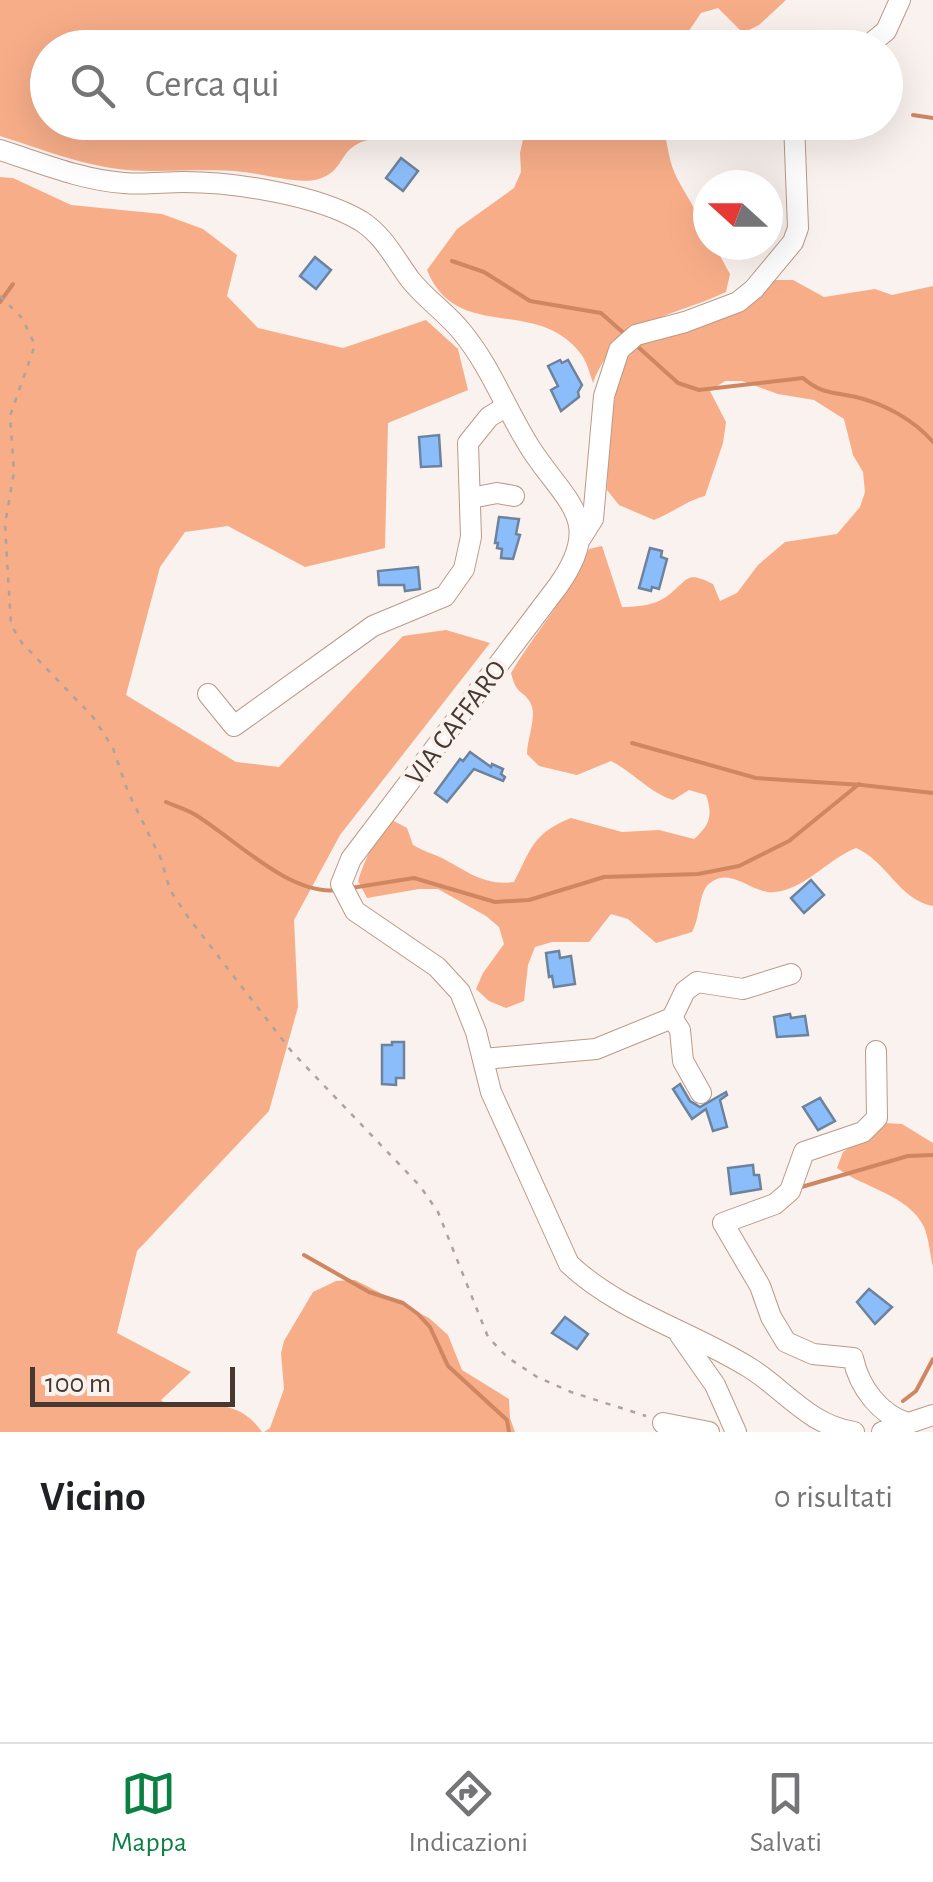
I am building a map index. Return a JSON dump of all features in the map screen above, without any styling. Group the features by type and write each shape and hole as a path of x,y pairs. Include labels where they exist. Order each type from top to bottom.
{"street":[{"path":"886,30 900,0"},
{"path":"580,539 593,519 604,396 619,350 636,335 686,322 738,302 754,289 793,242 798,228 795,140"},
{"path":"0,150 90,179 127,184 232,185 289,196 350,215 382,237 421,293 462,332 490,372 505,407 534,453 568,494 578,513 580,539"},
{"path":"208,694 234,726 372,626 445,596 464,569 470,537 468,443 489,417 505,407"},
{"path":"471,498 497,493 514,496"},
{"name":"VIA CAFFARO","path":"580,539 572,567 351,859 341,884 354,912 437,967 460,992 491,1092 570,1264 592,1286 751,1369 812,1417 854,1432"},
{"path":"483,1059 596,1049 672,1018 685,991 696,982 743,989 791,974"},
{"path":"672,1018 680,1030 683,1062 701,1093"},
{"path":"876,1051 877,1118 863,1132 804,1152 790,1190 775,1204 723,1223 760,1286 770,1317 786,1342 813,1354 853,1358 856,1374 880,1409 908,1423"},
{"path":"676,1330 715,1385 736,1432"},
{"path":"882,1432 933,1415"},
{"path":"663,1423 710,1432"}],"path":[{"path":"0,296 22,318 35,345 10,416 14,472 6,542 11,625 22,643 93,717 113,748 170,890 188,917 292,1052 420,1186 438,1212 488,1337 507,1357 538,1377 663,1423"}],"shaded area":[{"path":"0,0 786,0 749,30 740,30 718,8 701,13 690,30 30,30 30,140 370,140 355,145 328,175 302,181 229,171 111,168 0,136"},
{"path":"523,140 666,140 674,172 693,207 693,260 722,260 730,274 726,292 632,332 604,361 593,383 583,357 563,336 542,326 477,314 457,306 440,292 427,270 457,229 514,188 521,172"},
{"path":"0,177 13,178 71,205 162,214 203,229 237,255 227,296 258,328 343,348 426,320 458,349 468,390 388,423 385,548 305,567 228,526 185,532 160,567 126,695 236,762 279,767 403,636 446,630 490,643 340,835 294,920 298,1007 269,1111 137,1251 117,1333 191,1372 161,1400 166,1404 231,1408 262,1432 0,1432"},
{"path":"775,280 793,280 824,297 875,289 892,295 933,286 933,906 911,896 856,848 786,890 767,892 734,879 718,879 703,892 692,932 656,943 628,919 611,914 589,942 552,942 535,947 528,965 524,1001 506,1008 489,1001 476,989 504,944 499,927 438,889 367,898 358,881 367,857 392,820 407,828 413,845 477,877 504,883 514,882 541,836 571,818 622,832 659,830 694,839 704,829 709,819 706,795 689,790 673,800 611,761 577,775 539,766 527,754 532,707 517,689 511,673 589,549 602,546 622,607 659,601 693,577 713,584 720,601 737,593 758,565 785,542 837,534 860,507 865,492 863,472 853,455 844,419 814,400 778,394 742,381 725,381 710,391 726,422 705,496 654,520 619,505 607,490 609,428 623,356 637,344 742,309"},
{"path":"885,1123 902,1124 933,1143 933,1267 926,1232 917,1216 897,1200 837,1168 843,1152"},
{"path":"355,1280 429,1318 448,1335 462,1370 509,1399 515,1432 264,1432 270,1428 284,1389 284,1341 313,1292 336,1281"}],"building":[{"path":"401,158 418,171 403,191 386,178"},
{"path":"315,257 331,270 316,289 300,276"},
{"path":"568,360 582,385 579,397 561,411 551,390 558,386 548,366"},
{"path":"439,435 441,466 421,467 419,437"},
{"path":"499,517 519,519 516,534 520,535 513,559 501,558 502,549 495,543"},
{"path":"650,548 662,551 661,557 667,559 659,589 652,587 651,591 639,588"},
{"path":"418,567 420,589 405,591 404,585 379,585 378,571"},
{"path":"470,752 491,767 492,764 503,769 501,774 505,777 503,781 474,769 447,802 435,793 460,759 463,761"},
{"path":"811,880 824,895 804,913 791,898"},
{"path":"559,951 560,958 571,956 575,984 554,987 552,976 549,977 546,953"},
{"path":"790,1014 791,1018 805,1016 808,1035 777,1037 774,1017"},
{"path":"404,1042 404,1078 396,1078 396,1085 382,1084 382,1045"},
{"path":"680,1084 690,1101 700,1107 726,1092 720,1100 727,1127 713,1131 706,1109 692,1119 673,1089"},
{"path":"820,1098 835,1121 818,1130 803,1107"},
{"path":"753,1165 761,1189 731,1194 728,1168"},
{"path":"869,1289 892,1307 875,1324 857,1302"},
{"path":"565,1317 588,1334 577,1349 552,1333"}],"waterway":[{"path":"913,115 933,118"},
{"path":"452,261 484,272 530,301 601,313 627,336"},
{"path":"0,302 13,284"},
{"path":"637,346 678,383 699,390 803,378 822,390 888,409 933,442"},
{"path":"632,743 756,778 933,793"},
{"path":"351,888 414,878 495,902 529,900 604,877 698,874 739,866 789,841 859,784"},
{"path":"166,802 194,814 281,875 300,884 337,890"},
{"path":"798,1188 908,1156 933,1155"},
{"path":"304,1255 418,1314 430,1327 448,1366 507,1420 509,1432"},
{"path":"903,1401 916,1391 933,1359"}]}
